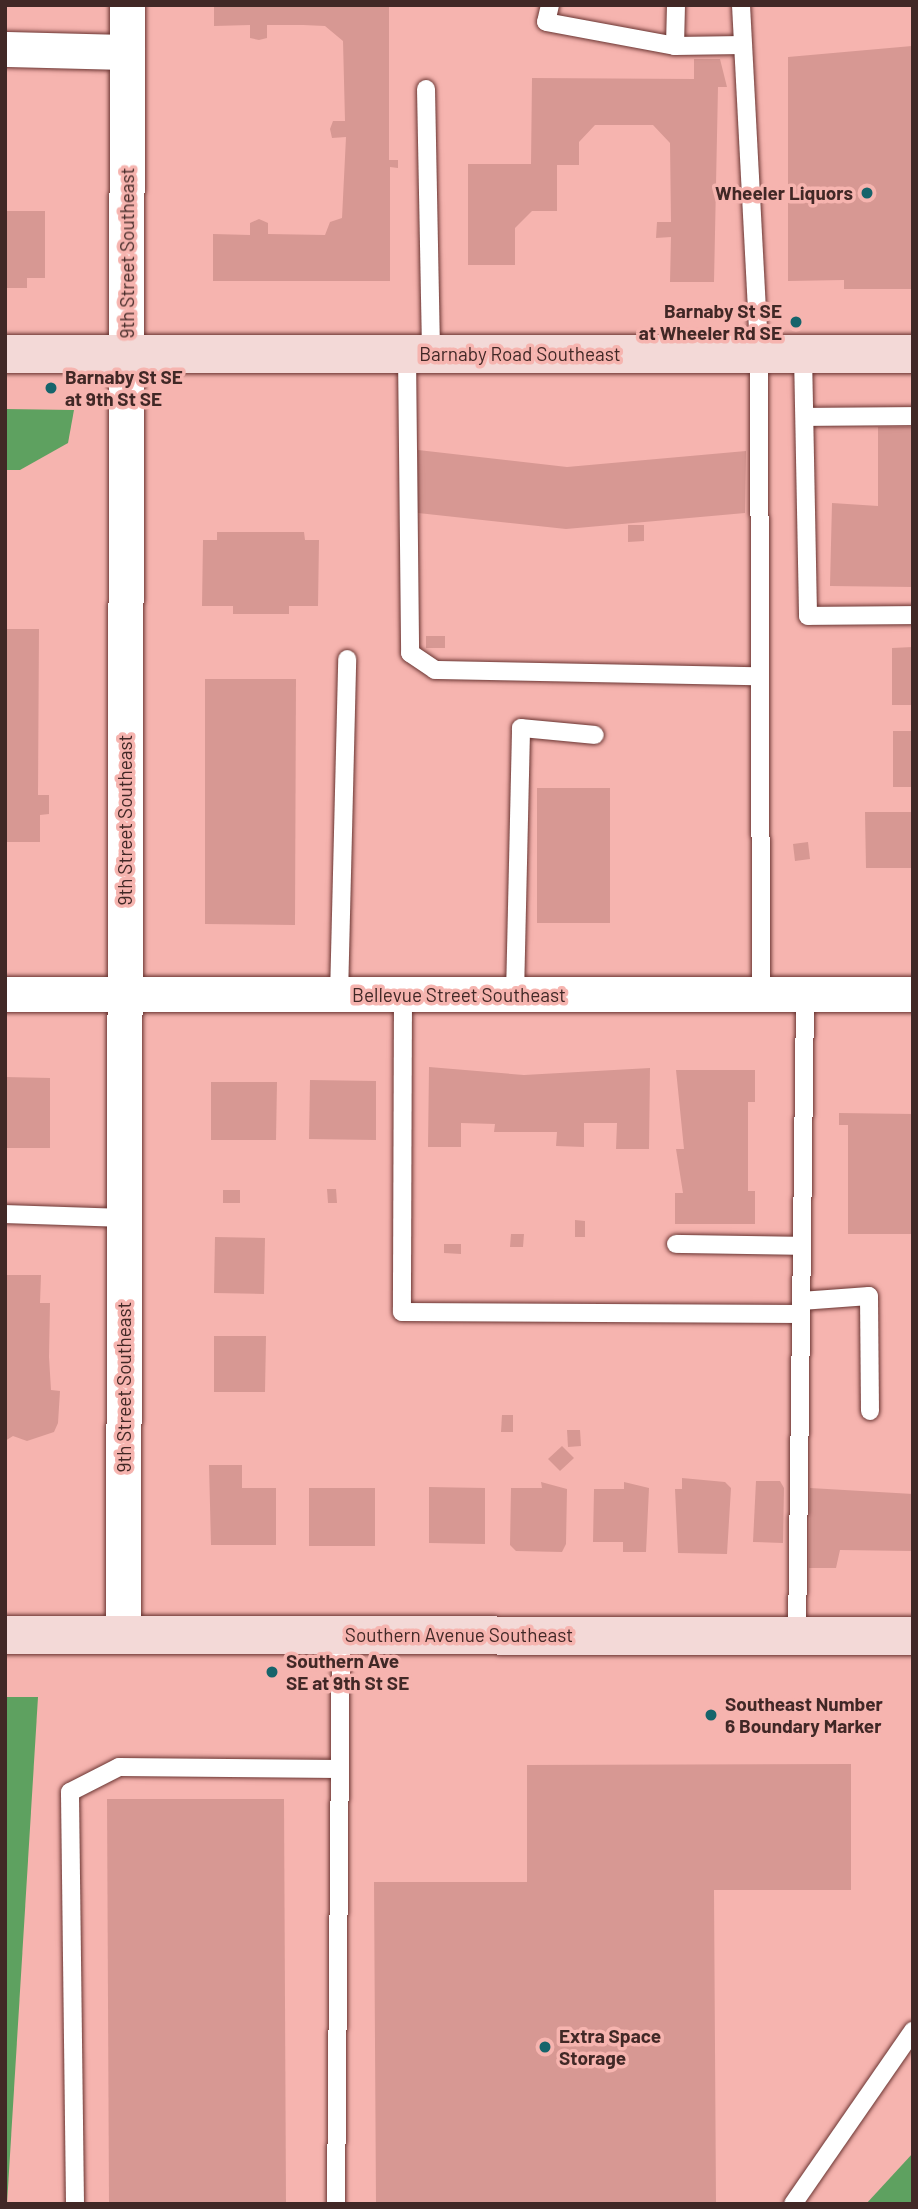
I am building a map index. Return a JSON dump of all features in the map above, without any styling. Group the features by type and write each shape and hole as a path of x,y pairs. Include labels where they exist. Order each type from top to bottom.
{"main road":[{"name":"Barnaby Road Southeast","path":"5,354 913,354"},
{"name":"Southern Avenue Southeast","path":"5,1636 913,1636"}],"street":[{"name":"9th Street Southeast","path":"123,1634 127,5"},
{"path":"5,49 127,52"},
{"name":"Bellevue Street Southeast","path":"5,994 913,994"}],"lane":[{"path":"550,5 546,22 675,46 743,45"},
{"path":"675,46 676,5"},
{"path":"741,5 759,354 761,994"},
{"path":"426,89 410,653 435,670 760,676"},
{"path":"803,354 808,616 913,615"},
{"path":"805,417 913,416"},
{"path":"339,996 347,659"},
{"path":"514,995 521,728 594,735"},
{"path":"402,995 402,1312 801,1308 869,1296 870,1411"},
{"path":"797,1636 805,995"},
{"path":"5,1213 124,1218"},
{"path":"676,1244 802,1246"},
{"path":"336,2204 341,1635"},
{"path":"75,2204 70,1791 119,1767 340,1769"},
{"path":"793,2204 913,2031"}],"green space":[{"path":"5,409 74,410 68,443 20,470 5,470"},
{"path":"5,1697 38,1697 7,2204 5,2204"},
{"path":"913,2153 913,2204 866,2204"}],"building":[{"path":"214,5 389,5 389,160 398,160 398,168 390,167 390,281 213,281 213,234 250,235 250,223 259,219 268,223 268,234 325,235 330,222 342,218 346,137 332,138 330,129 333,121 345,121 343,41 325,26 303,25 267,25 267,38 250,38 250,25 214,26"},
{"path":"912,46 913,289 844,289 844,280 788,281 788,57"},
{"path":"694,59 720,59 727,87 718,87 714,282 670,282 671,237 656,238 657,222 671,222 670,143 653,125 595,125 579,142 579,165 557,165 557,211 532,211 515,228 515,265 468,265 468,164 531,164 532,78 694,79"},
{"path":"5,211 45,211 45,278 27,278 27,288 5,288"},
{"path":"878,427 913,427 913,587 830,586 832,503 878,506"},
{"path":"418,450 567,467 746,451 745,513 566,529 418,513"},
{"path":"628,525 644,525 644,541 628,542"},
{"path":"217,532 304,532 305,540 319,540 318,606 289,606 289,614 233,614 233,606 202,606 203,540 217,540"},
{"path":"5,629 39,629 38,795 49,795 49,814 40,815 40,842 5,842"},
{"path":"426,636 445,636 445,648 426,648"},
{"path":"913,647 913,705 892,705 892,648"},
{"path":"205,679 296,679 295,925 205,924"},
{"path":"893,731 913,731 913,787 893,787"},
{"path":"537,788 610,788 610,923 537,923"},
{"path":"865,812 913,812 913,868 866,868"},
{"path":"808,842 810,859 795,861 793,844"},
{"path":"429,1067 524,1075 650,1068 649,1149 616,1149 617,1123 584,1123 584,1147 556,1146 557,1132 494,1132 495,1124 461,1123 461,1147 428,1147"},
{"path":"676,1070 755,1070 755,1102 748,1102 748,1191 755,1191 755,1224 675,1224 675,1193 683,1193 676,1149 684,1149"},
{"path":"5,1077 50,1078 50,1148 5,1148"},
{"path":"310,1080 376,1081 376,1140 309,1139"},
{"path":"211,1082 277,1082 276,1140 211,1140"},
{"path":"839,1113 913,1114 913,1234 848,1234 848,1125 839,1125"},
{"path":"327,1189 336,1189 337,1203 328,1203"},
{"path":"223,1190 240,1190 240,1203 223,1203"},
{"path":"575,1220 585,1221 585,1237 575,1237"},
{"path":"511,1234 524,1234 523,1247 510,1247"},
{"path":"215,1237 265,1238 264,1294 214,1293"},
{"path":"444,1244 461,1244 461,1254 444,1253"},
{"path":"5,1275 41,1275 40,1303 50,1303 51,1390 60,1391 58,1423 54,1432 27,1441 13,1436 5,1441"},
{"path":"214,1336 266,1336 265,1392 214,1392"},
{"path":"502,1415 513,1415 513,1432 501,1432"},
{"path":"567,1430 580,1430 581,1446 568,1447"},
{"path":"562,1446 574,1458 560,1471 548,1459"},
{"path":"209,1465 242,1465 242,1488 276,1488 276,1545 211,1545"},
{"path":"682,1478 725,1482 731,1488 727,1554 678,1553 675,1489 682,1489"},
{"path":"756,1481 780,1481 784,1488 783,1543 753,1542"},
{"path":"541,1482 567,1489 566,1544 562,1552 516,1551 510,1545 511,1488 542,1488"},
{"path":"624,1482 649,1488 646,1552 623,1552 623,1542 593,1542 594,1489 624,1489"},
{"path":"429,1487 485,1488 485,1544 429,1543"},
{"path":"309,1488 375,1488 375,1546 309,1546"},
{"path":"810,1488 913,1494 913,1551 840,1550 836,1568 809,1568"},
{"name":"Extra Space Storage","path":"851,1764 851,1890 714,1890 716,2204 376,2204 374,1882 527,1882 527,1765"},
{"path":"107,1799 284,1799 286,2204 109,2204"}],"place":[{"name":"Wheeler Liquors","path":"867,193"},
{"name":"Barnaby St SE at Wheeler Rd SE","path":"796,322"},
{"name":"Barnaby St SE at 9th St SE","path":"51,388"},
{"name":"Southern Ave SE at 9th St SE","path":"272,1672"},
{"name":"Southeast Number 6 Boundary Marker","path":"711,1715"},
{"name":"Extra Space Storage","path":"545,2047"}]}
